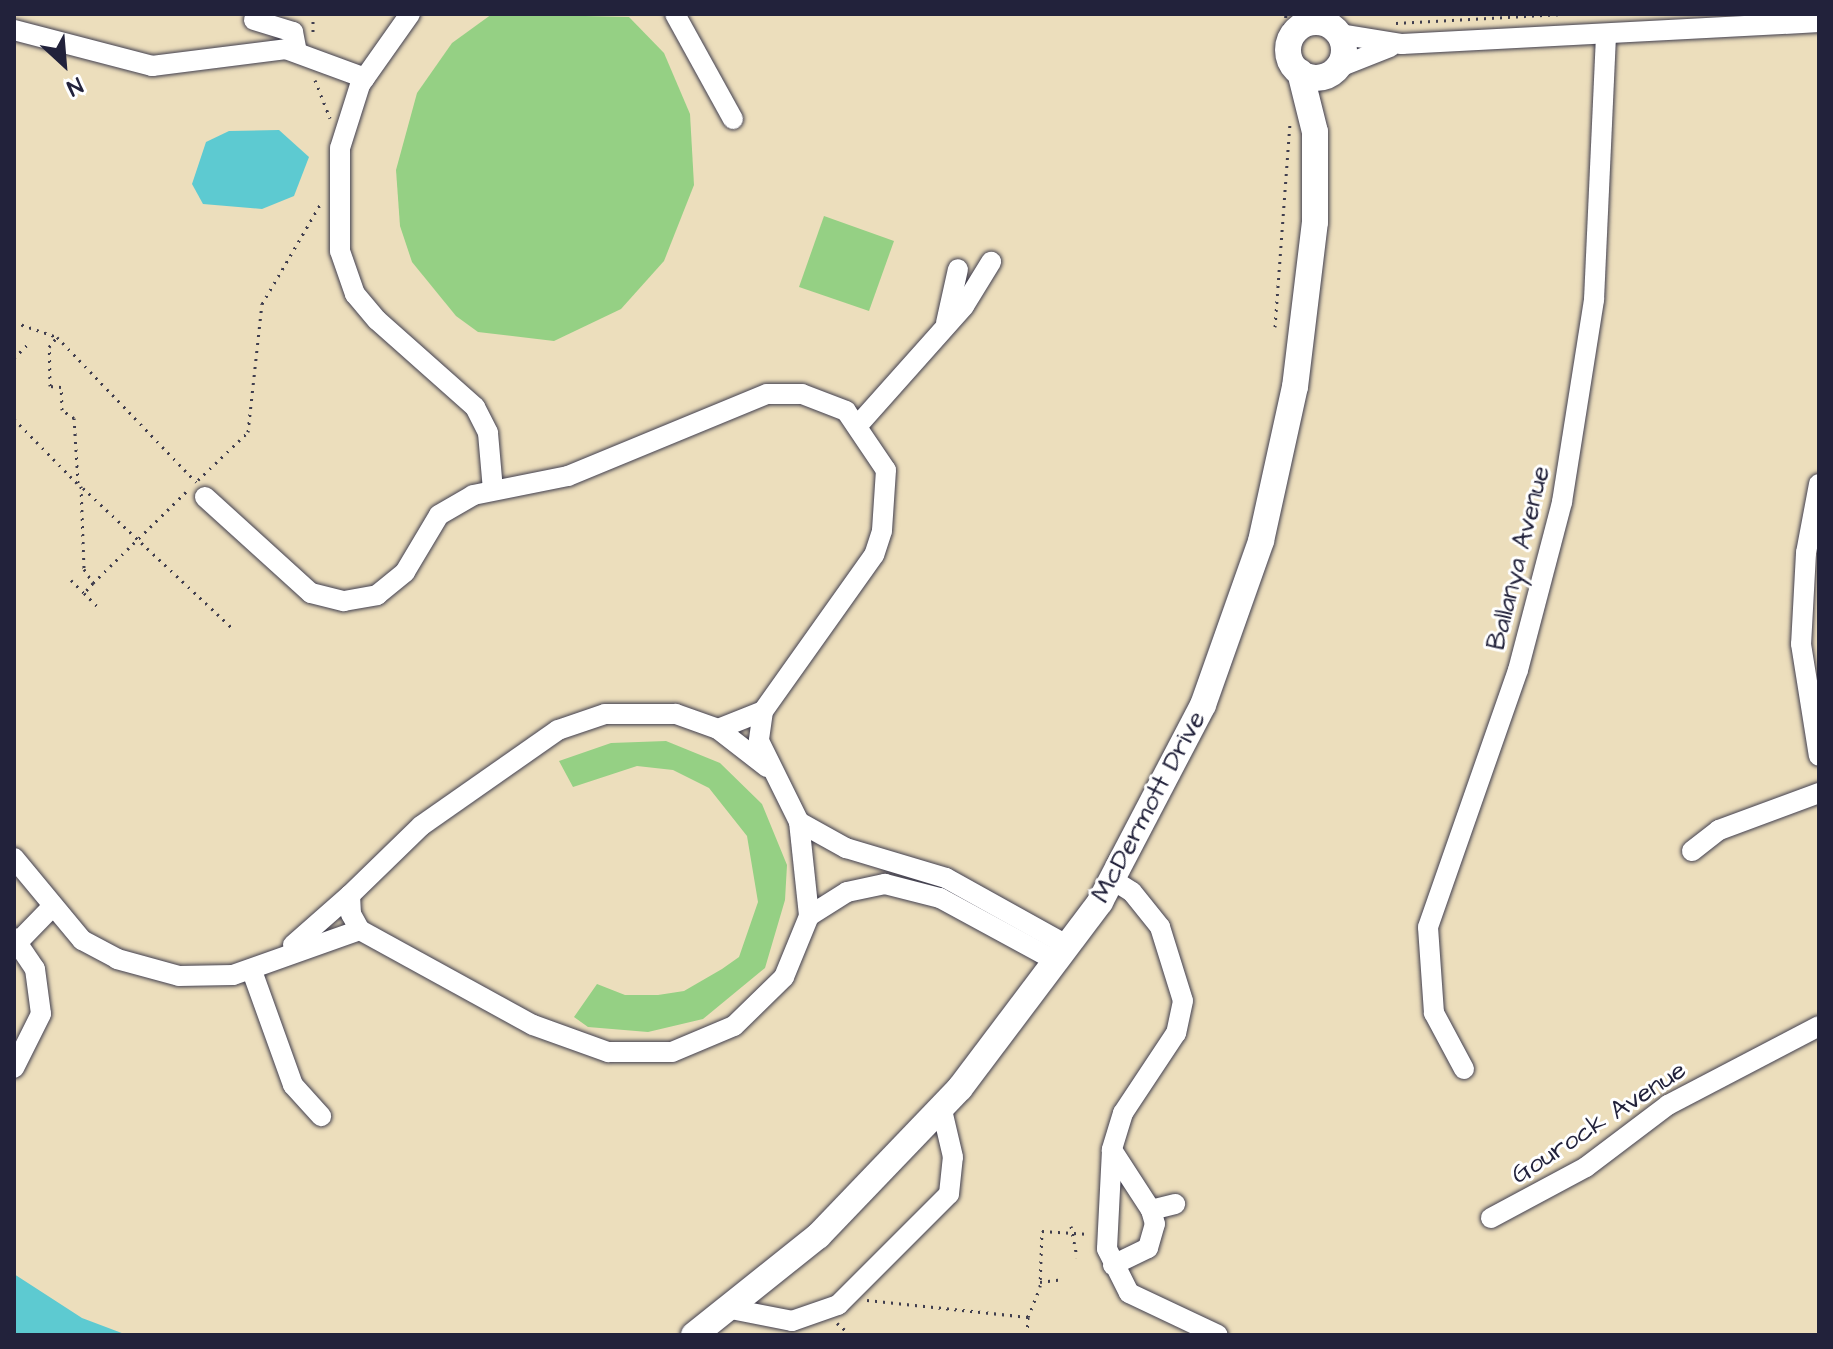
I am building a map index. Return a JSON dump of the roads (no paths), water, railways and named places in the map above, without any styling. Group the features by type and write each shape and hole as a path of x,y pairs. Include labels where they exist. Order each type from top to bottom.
{"main road":[{"path":"1293,20 1331,24"},
{"name":"McDermott Drive","path":"1293,20 1289,48 1292,72 1315,132"},
{"name":"McDermott Drive","path":"694,1335 731,1309 818,1236 942,1110 1062,953 1113,880 1203,705 1261,541 1306,310 1315,132 1334,71 1344,51 1331,24"},
{"path":"1292,72 1334,71"}],"street":[{"path":"410,14 365,78 340,148 340,251 355,294 377,320 475,407 488,433 493,490"},
{"path":"675,14 733,119"},
{"path":"261,19 293,32 305,47 365,78"},
{"path":"1331,24 1402,44 1606,36 1741,20 1819,22"},
{"path":"14,30 152,66 186,66 254,48 305,47"},
{"name":"Ballanya Avenue","path":"1464,1069 1434,1013 1428,927 1518,670 1565,488 1594,300 1606,36"},
{"path":"1334,71 1402,44"},
{"path":"859,424 945,328 991,262"},
{"path":"945,328 958,269"},
{"path":"202,489 311,593 344,601 377,595 405,572 439,515 493,490 568,476 734,405 786,391 846,411 859,424 886,470 882,531 874,555 763,711 759,741 799,822 809,916 784,977 753,1013 715,1036 644,1054 597,1049 533,1025 360,930 350,895"},
{"path":"1819,484 1801,602 1807,700 1819,756"},
{"path":"283,955 421,826 558,730 642,709 718,729 773,772"},
{"path":"718,729 763,711"},
{"path":"1692,851 1719,830 1819,793"},
{"path":"799,822 846,848 946,878 1062,953"},
{"path":"14,858 50,909 82,940 147,969 207,978 252,971 283,955 360,930"},
{"path":"1113,880 1132,892 1160,927 1183,1001 1176,1033 1123,1113 1112,1150 1106,1209 1113,1265 1129,1293 1155,1311 1218,1335"},
{"path":"809,916 847,892 910,888 1062,953"},
{"path":"14,1068 41,1014 39,980 16,940 50,909"},
{"path":"252,971 293,1085 321,1116"},
{"name":"Gourock Avenue","path":"1491,1218 1586,1167 1668,1105 1819,1026"},
{"path":"731,1309 792,1321 838,1305 949,1194 953,1157 942,1110"},
{"path":"1112,1150 1151,1210 1155,1224 1148,1248 1113,1265"},
{"path":"1151,1210 1175,1204"}],"water":[{"path":"279,130 309,157 294,196 262,209 203,204 192,184 206,142 229,131"},
{"path":"14,1274 82,1318 127,1335 14,1335"}]}
